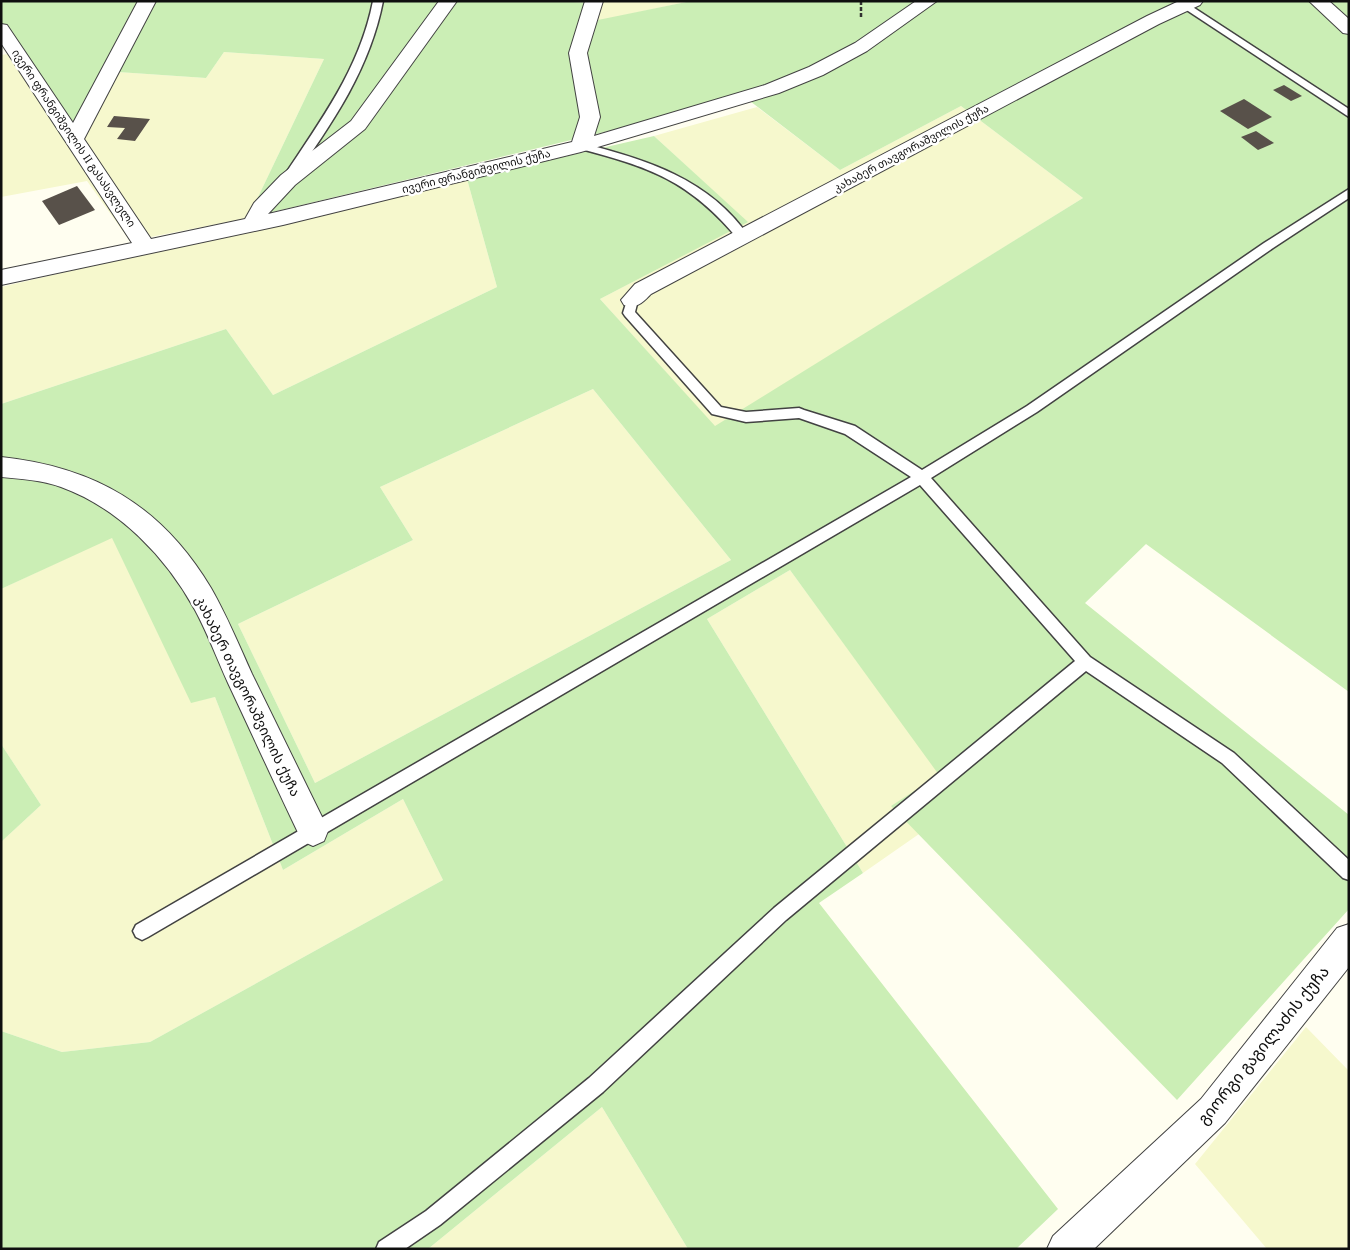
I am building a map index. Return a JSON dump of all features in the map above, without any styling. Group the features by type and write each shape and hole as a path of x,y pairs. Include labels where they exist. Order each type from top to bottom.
{"street":[{"path":"74,140 146,1"},
{"path":"253,224 261,208 288,180 358,124 448,1"},
{"path":"581,146 590,117 578,53 594,1"},
{"name":"ივერი ფრანგიშვილის ქუჩა","path":"1,278 253,224 581,146 772,89 816,71 861,47 928,1"},
{"path":"1318,1 1349,29"},
{"name":"კახაბერ თავგორაშვილის ქუჩა","path":"632,300 643,289 1153,20 1190,3"},
{"name":"ივერი ფრანგიშვილის II გასასვლელი","path":"1,29 146,247"},
{"name":"კახაბერ თავგორაშვილის ქუჩა","path":"1,467 29,468 84,484 116,502 148,526 201,595 313,831"},
{"name":"გიორგი გაგილაძის ქუჩა","path":"1066,1249 1213,1110 1349,940"}],"lane":[{"path":"288,180 338,103 375,24 378,1"},
{"path":"1190,3 1349,114"},
{"path":"581,146 629,159 684,182 729,221 742,237"},
{"path":"142,931 922,477 1029,411 1174,312 1276,239 1349,193"},
{"path":"632,300 629,313 717,412 746,417 799,413 850,430 922,477 1085,662 1228,758 1349,872"},
{"path":"386,1249 433,1218 596,1085 780,914 1085,662"}],"green space":[{"path":"1,1 544,1 602,3 593,21 691,1 1349,1 1349,692 1146,544 1085,603 1349,815 1349,909 1177,1100 891,806 939,775 790,570 707,619 863,873 819,903 1058,1209 1016,1249 688,1249 602,1107 428,1249 1,1249 1,1031 62,1052 150,1042 443,880 403,799 283,870 215,697 191,703 112,538 1,589 1,404 226,329 273,395 497,287 467,179 654,136 748,222 600,299 715,426 1083,198 961,106 840,170 746,98 248,218 324,59 224,52 206,78 118,72 84,133 64,141 1,43","holes":["593,389 731,560 315,783 238,624 413,540 380,487"]},
{"path":"544,1 691,1 592,22 602,3"},
{"path":"224,52 324,59 248,218 130,241 87,181 1,197 1,55 8,54 64,141 118,72 206,78"},
{"path":"961,106 1083,198 715,427 600,299 747,222 654,136 757,107 840,170"},
{"path":"467,179 497,287 273,395 226,329 1,404 1,287"},
{"path":"593,389 731,560 315,783 238,624 413,540 380,487"},
{"path":"112,537 191,702 215,697 283,870 403,799 443,880 150,1042 62,1052 1,1031 1,842 41,805 1,744 1,589"},
{"path":"790,570 940,775 892,806 919,834 863,873 707,619"},
{"path":"1,744 41,805 1,842"},
{"path":"1306,1027 1349,1071 1349,1249 1267,1249 1195,1164"},
{"path":"602,1107 688,1249 428,1249"}],"building":[{"path":"1284,85 1302,96 1291,101 1273,90"},
{"path":"1244,99 1272,117 1248,129 1220,111"},
{"path":"114,116 150,119 135,141 117,139 125,128 107,127"},
{"path":"1256,131 1274,143 1258,150 1241,137"},
{"path":"77,186 95,210 59,225 42,201"}]}
